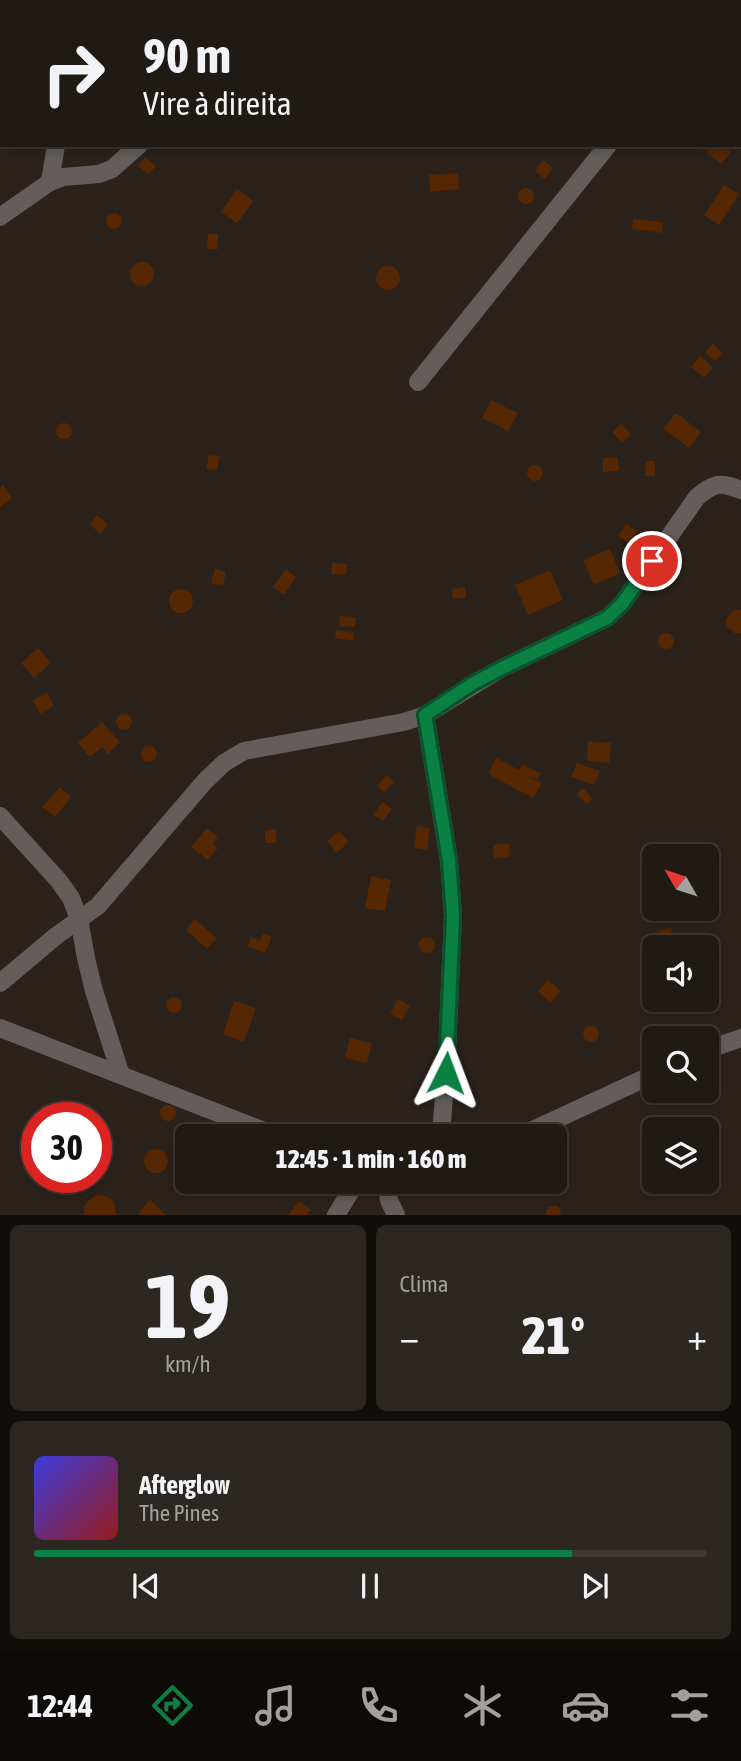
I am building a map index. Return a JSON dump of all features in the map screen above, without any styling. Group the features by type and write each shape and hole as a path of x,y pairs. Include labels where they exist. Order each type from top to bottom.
{"street":[{"path":"50,182 56,147"},
{"path":"0,218 50,182 63,177 100,174 112,169 137,147"},
{"path":"418,382 606,147"},
{"path":"0,983 98,906 205,781 243,751 404,722 425,715 500,669 607,618 622,604 697,497 710,486 722,483 741,490"},
{"path":"425,715 449,860 453,916 442,1124"},
{"path":"0,816 71,898 79,919 94,991 121,1075"},
{"path":"0,1028 246,1124"},
{"path":"719,1046 741,1038"},
{"path":"546,1124 642,1080"},
{"path":"336,1215 349,1194"},
{"path":"388,1194 396,1215"}],"building":[{"path":"700,147 725,147 731,152 721,164"},
{"path":"145,157 156,166 149,174 138,166"},
{"path":"543,160 553,168 545,179 535,171"},
{"path":"458,173 459,189 430,192 429,175"},
{"path":"724,185 739,194 719,225 704,215"},
{"path":"526,188 532,190 532,202 526,204 520,202 518,196 520,190"},
{"path":"237,189 253,201 237,223 221,212"},
{"path":"114,213 120,215 120,227 114,229 108,227 106,221 108,215"},
{"path":"633,219 663,222 662,233 632,229"},
{"path":"208,234 218,234 218,249 207,249"},
{"path":"142,262 151,265 154,274 151,283 142,286 133,283 130,274 133,265"},
{"path":"388,266 397,269 400,278 397,287 388,290 379,287 376,278 379,269"},
{"path":"713,344 723,353 715,361 705,352"},
{"path":"700,356 713,367 704,378 691,367"},
{"path":"491,400 518,413 508,431 482,418"},
{"path":"676,413 701,432 689,448 663,429"},
{"path":"64,423 70,425 70,437 64,439 58,437 56,431 58,425"},
{"path":"621,424 631,434 622,443 612,432"},
{"path":"209,455 220,456 217,470 206,469"},
{"path":"618,457 619,471 603,472 603,458"},
{"path":"646,461 655,461 655,476 645,476"},
{"path":"535,465 541,467 541,479 535,481 529,479 527,473 529,467"},
{"path":"3,485 12,498 0,507 0,488"},
{"path":"97,515 108,524 101,534 90,525"},
{"path":"626,524 638,531 629,543 618,536"},
{"path":"610,549 620,573 594,585 583,560"},
{"path":"332,563 347,564 346,575 331,574"},
{"path":"215,569 226,572 223,586 211,583"},
{"path":"286,569 296,577 284,595 273,587"},
{"path":"550,570 563,600 528,615 515,585"},
{"path":"465,587 466,597 453,599 452,589"},
{"path":"181,589 190,592 193,601 190,610 181,613 172,610 169,601 172,592"},
{"path":"741,610 741,633 736,634 727,627 726,620 730,613"},
{"path":"340,616 356,617 355,627 339,626"},
{"path":"336,630 354,633 353,641 335,638"},
{"path":"666,633 672,635 672,647 666,649 660,647 658,641 660,635"},
{"path":"38,648 51,663 34,678 21,663"},
{"path":"47,692 54,706 40,714 33,700"},
{"path":"124,714 130,716 130,728 124,730 118,728 116,722 118,716"},
{"path":"102,722 120,742 108,754 102,747 90,757 78,743"},
{"path":"588,741 611,743 609,763 587,761"},
{"path":"149,746 155,748 155,760 149,762 143,760 141,754 143,748"},
{"path":"496,758 519,770 523,764 541,774 537,779 530,777 542,783 533,798 488,774"},
{"path":"577,763 600,771 594,785 571,777"},
{"path":"387,775 394,782 384,792 377,786"},
{"path":"60,787 71,797 55,817 42,807"},
{"path":"583,788 593,799 587,805 577,794"},
{"path":"382,802 392,809 383,821 373,815"},
{"path":"417,826 430,828 427,850 414,848"},
{"path":"207,828 218,837 213,844 218,848 208,860 191,847"},
{"path":"276,829 276,843 265,843 265,830"},
{"path":"339,831 349,842 336,853 327,841"},
{"path":"509,843 510,857 494,859 493,845"},
{"path":"371,876 391,880 385,911 365,908"},
{"path":"195,919 217,938 207,949 186,930"},
{"path":"671,928 672,935 658,935 657,931"},
{"path":"263,934 272,937 265,953 248,946 251,937 260,941"},
{"path":"427,937 433,939 433,951 427,953 421,951 419,945 421,939"},
{"path":"548,980 561,991 550,1003 538,991"},
{"path":"174,997 180,999 180,1011 174,1013 168,1011 166,1005 168,999"},
{"path":"398,999 410,1006 402,1020 390,1014"},
{"path":"234,1001 256,1008 244,1042 223,1034"},
{"path":"591,1026 597,1028 597,1040 591,1042 585,1040 583,1034 585,1028"},
{"path":"350,1038 372,1043 367,1063 345,1058"},
{"path":"168,1105 174,1107 174,1119 168,1121 162,1119 160,1113 162,1107"},
{"path":"156,1149 165,1152 168,1161 165,1170 156,1173 147,1170 144,1161 147,1152"},
{"path":"100,1195 114,1202 116,1215 84,1215 87,1202"},
{"path":"150,1200 166,1215 137,1215"},
{"path":"299,1201 311,1210 307,1215 288,1215"},
{"path":"556,1205 560,1208 561,1215 546,1215 549,1207"}],"route":[{"path":"446,1073 453,916 449,860 425,715 500,669 607,618 622,604 652,561"}]}
